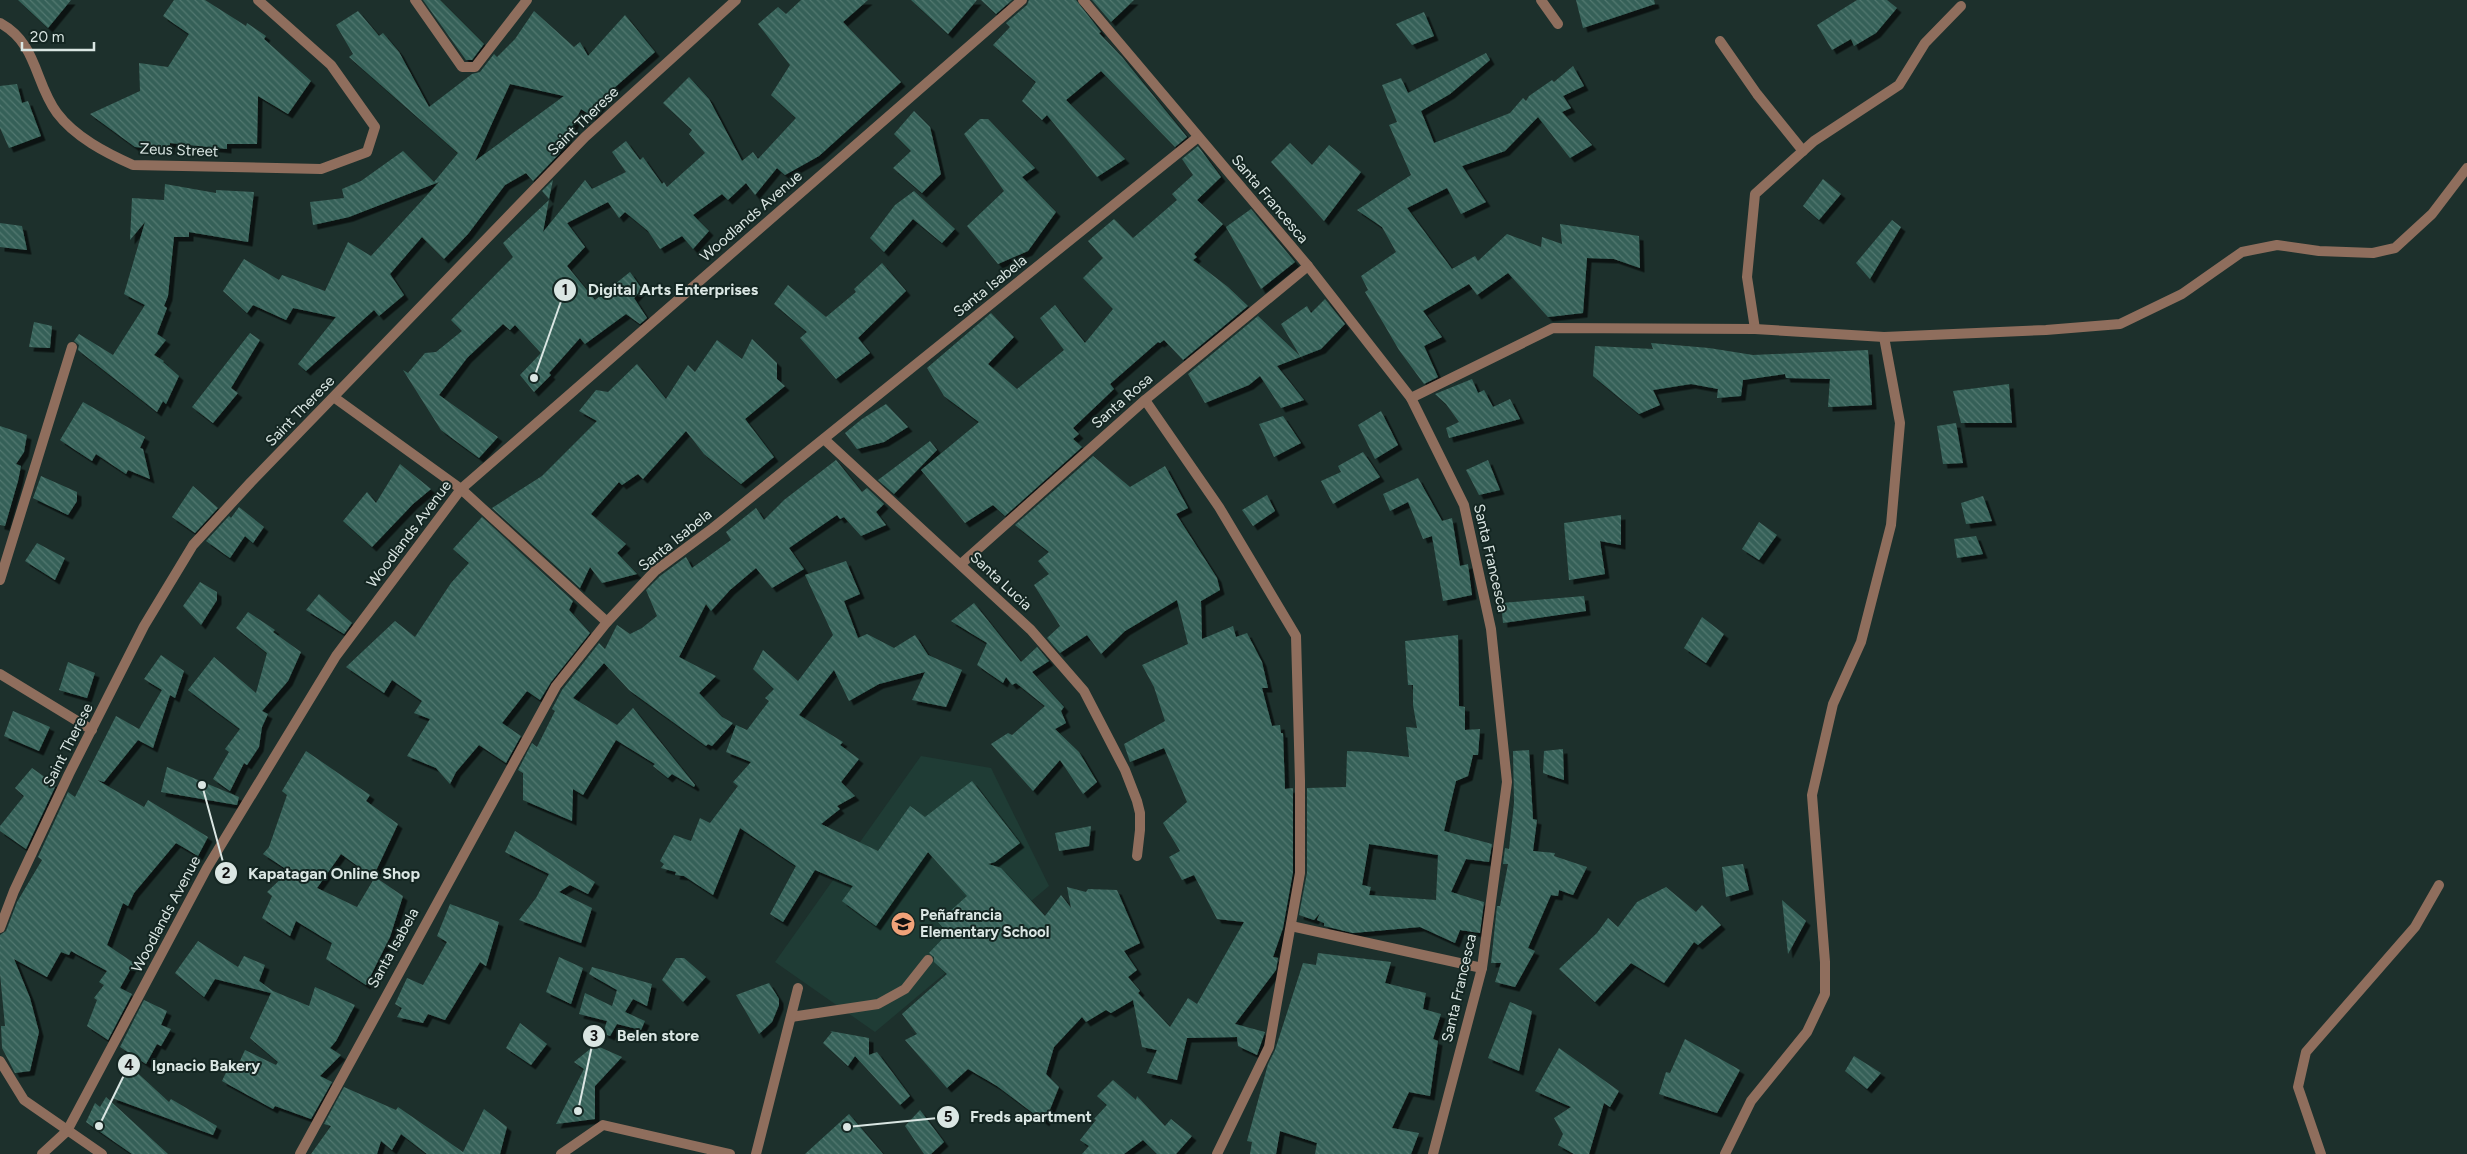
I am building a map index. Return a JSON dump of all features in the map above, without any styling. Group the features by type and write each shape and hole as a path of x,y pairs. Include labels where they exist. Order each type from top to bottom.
{"street":[{"name":"Zeus Street","path":"0,23 15,31 25,46 56,112 79,134 107,153 133,165 321,169 367,152 375,128 331,65 258,0"},
{"path":"415,0 462,67 470,69 475,67 527,0"},
{"name":"Saint Therese","path":"0,928 14,891 144,626 193,545 585,137 736,0"},
{"name":"Woodlands Avenue","path":"42,1154 67,1130 207,868 336,656 461,489 1022,0"},
{"name":"Santa Francesca","path":"1083,0 1308,266 1411,398 1464,505 1491,629 1507,782 1482,968 1433,1154"},
{"path":"1540,0 1558,24"},
{"path":"1755,329 1747,277 1755,194 1814,141 1899,85 1925,44 1961,6"},
{"path":"1720,40 1757,94 1803,151"},
{"name":"Santa Isabela","path":"300,1154 556,686 607,622 655,571 713,528 1198,137"},
{"path":"1411,398 1553,328 1755,329 1884,337 2046,330 2120,324 2182,294 2242,252 2277,246 2319,251 2373,253 2395,248 2432,214 2467,168"},
{"name":"Santa Rosa","path":"961,564 1145,400 1308,266"},
{"path":"1725,1154 1751,1101 1807,1032 1825,994 1825,962 1812,794 1832,704 1861,642 1891,525 1900,423 1884,337"},
{"path":"0,580 72,347"},
{"path":"335,398 461,489 607,622"},
{"path":"1145,400 1219,507 1296,636 1300,781 1300,873 1292,926 1269,1047 1217,1154"},
{"name":"Santa Lucia","path":"824,439 1031,630 1084,691 1125,770 1140,813 1137,856"},
{"path":"0,674 92,730"},
{"path":"2321,1154 2298,1088 2306,1052 2414,927 2439,885"},
{"path":"1292,926 1482,968"},
{"path":"791,1017 878,1004 905,989 928,960"},
{"path":"756,1154 798,988"},
{"path":"0,1061 24,1100 102,1154"},
{"path":"561,1154 603,1125 730,1154"}],"shaded area":[{"name":"Peñafrancia Elementary School","path":"921,756 991,768 1049,886 875,1032 775,962"}],"building":[{"path":"18,0 71,0 48,28"},
{"path":"174,0 205,0 246,26 247,23 266,36 264,39 311,81 288,114 258,96 257,144 227,144 227,149 170,143 170,150 135,147 90,114 140,91 139,63 168,67 189,34 163,16"},
{"path":"423,0 440,0 484,44 472,60 466,60"},
{"path":"801,0 868,0 843,22 901,82 819,156 785,175 777,168 755,195 746,183 728,200 722,194 693,215 709,231 693,249 682,236 660,249 648,231 625,212 619,218 608,202 567,223 585,247 567,266 595,300 630,272 642,289 634,298 647,318 640,324 626,314 585,344 580,338 549,373 551,375 534,392 520,375 541,353 515,325 510,330 503,324 467,358 439,395 498,437 479,458 441,430 403,370 408,373 425,353 436,352 462,331 451,320 513,257 503,243 549,200 543,232 585,180 592,189 626,172 612,152 626,141 640,160 643,157 662,184 664,182 667,187 705,153 689,134 692,130 663,103 689,77 709,99 742,161 753,152 758,159 796,118 771,95 790,65 758,24 778,7 786,14"},
{"path":"911,0 977,0 948,34"},
{"path":"981,0 1012,0 996,14"},
{"path":"1029,0 1076,0 1101,32 1099,33 1122,57 1187,137 1175,147 1101,71 1066,100 1125,159 1097,177 1047,115 1042,120 1022,101 1036,82 993,45 1010,27 1006,23 1027,5"},
{"path":"1092,0 1134,0 1111,22"},
{"path":"1576,0 1654,0 1655,4 1583,28"},
{"path":"1857,0 1887,0 1897,8 1876,33 1854,46 1851,39 1832,50 1817,25"},
{"path":"358,11 379,36 383,33 399,52 429,107 472,74 480,72 494,54 497,57 515,39 534,11 574,47 580,42 588,56 625,15 655,52 613,89 592,116 581,109 559,154 533,181 526,173 505,185 468,234 444,259 422,237 390,274 404,295 379,316 374,310 306,371 298,364 336,317 293,308 286,320 253,305 247,313 223,291 244,259 279,280 282,275 325,291 348,242 371,256 439,182 349,217 313,225 310,202 344,198 342,189 361,181 403,151 434,182 458,153 349,57 353,54 336,25","holes":["510,84 564,96 475,161"]},
{"path":"1424,12 1434,36 1412,45 1396,24"},
{"path":"1486,53 1490,60 1450,94 1421,111 1434,143 1510,113 1523,98 1526,101 1529,96 1552,80 1554,82 1573,66 1584,86 1563,96 1571,108 1562,112 1592,145 1570,158 1538,117 1505,151 1462,166 1486,202 1461,214 1447,188 1407,208 1452,269 1475,256 1478,261 1507,234 1541,247 1542,237 1562,244 1560,224 1639,236 1640,268 1614,259 1587,258 1583,313 1548,317 1508,273 1477,295 1469,284 1423,311 1442,337 1424,346 1438,377 1424,384 1399,350 1365,292 1368,290 1361,276 1396,252 1382,227 1357,210 1411,175 1389,125 1397,122 1382,85 1401,78 1408,93"},
{"path":"17,84 22,103 28,101 41,136 9,148 0,128 0,86"},
{"path":"914,111 930,127 941,174 922,193 893,168 911,151 894,134"},
{"path":"980,119 988,119 1035,168 1022,177 1056,212 1028,251 998,264 967,226 1004,191 964,134"},
{"path":"1290,143 1312,165 1329,145 1361,172 1324,221 1271,162"},
{"path":"1198,146 1221,177 1197,200 1223,224 1194,254 1197,257 1193,260 1228,287 1248,306 1183,360 1164,340 1160,343 1158,342 1110,384 1114,389 1073,428 1079,434 1073,439 1082,447 1005,516 993,505 965,523 921,470 979,422 944,396 927,368 991,313 1014,337 988,364 1017,389 1064,350 1040,318 1055,305 1085,343 1113,309 1083,278 1103,258 1088,241 1114,219 1133,238 1177,200 1172,194 1193,175 1182,159"},
{"path":"1823,179 1841,194 1819,220 1803,206"},
{"path":"553,180 549,199 542,191"},
{"path":"165,184 216,193 216,190 254,192 248,242 189,232 189,237 174,237 168,296 164,306 167,308 157,334 166,340 154,355 164,361 179,376 166,404 163,401 157,412 78,350 79,345 74,341 79,334 113,355 145,305 124,294 145,222 130,240 132,198 164,200"},
{"path":"914,191 955,229 942,243 913,219 884,252 870,238 895,205"},
{"path":"1251,209 1295,262 1261,289 1226,227"},
{"path":"1892,220 1901,227 1870,279 1856,263"},
{"path":"0,223 22,226 27,250 0,247"},
{"path":"882,263 906,291 858,338 870,353 836,379 800,338 807,332 774,304 788,285 826,317 856,292 854,289"},
{"path":"1325,299 1345,324 1321,349 1277,366 1304,400 1281,408 1260,376 1249,385 1205,403 1188,374 1258,316 1300,356 1281,324 1307,306 1311,313"},
{"path":"34,322 52,326 50,348 29,347"},
{"path":"250,333 260,340 231,388 238,393 213,423 192,407"},
{"path":"752,339 777,363 777,379 785,386 745,419 774,457 741,484 704,454 686,431 643,479 638,474 622,485 619,482 591,514 626,544 617,553 637,574 602,583 590,567 580,588 492,508 542,476 597,421 579,411 596,390 608,392 637,364 666,399 688,365 695,372 717,340 742,359"},
{"path":"1651,343 1709,348 1753,355 1868,350 1872,405 1828,407 1830,379 1786,378 1785,374 1743,380 1741,396 1717,398 1718,389 1691,384 1653,390 1660,405 1639,414 1593,376 1595,346 1653,349"},
{"path":"1472,379 1478,393 1484,390 1493,407 1510,399 1520,419 1449,438 1446,428 1459,422 1446,404 1435,394"},
{"path":"2009,384 2012,423 1961,423 1953,391"},
{"path":"83,402 145,437 140,448 143,449 150,479 128,470 126,474 96,454 92,461 60,440"},
{"path":"886,404 908,427 884,442 857,449 845,433 862,419"},
{"path":"1381,411 1398,445 1375,459 1358,425"},
{"path":"1283,416 1301,443 1274,457 1259,424"},
{"path":"1956,423 1963,463 1943,464 1937,426"},
{"path":"0,426 27,435 24,452 16,464 21,466 5,526 0,525"},
{"path":"930,441 937,450 894,494 878,480"},
{"path":"1363,452 1380,477 1333,504 1321,481 1341,472 1338,466"},
{"path":"1093,456 1130,487 1165,466 1188,508 1176,514 1217,578 1220,590 1201,601 1202,639 1233,626 1236,637 1247,633 1262,662 1268,688 1262,688 1272,726 1280,725 1281,733 1283,733 1285,789 1293,788 1293,872 1283,928 1273,957 1278,958 1276,970 1235,1024 1265,1032 1257,1055 1238,1046 1237,1037 1187,1038 1177,1080 1147,1073 1157,1050 1142,1047 1133,1000 1111,1013 1106,1010 1086,1022 1082,1017 1054,1047 1046,1074 1059,1087 1045,1122 997,1086 968,1069 947,1088 905,1040 917,1034 902,1014 947,974 934,962 934,957 929,953 948,933 938,922 967,896 928,852 876,926 842,901 853,886 815,870 783,922 770,914 796,866 740,828 713,895 684,876 675,875 676,872 661,868 664,864 660,861 674,835 691,841 700,818 710,823 738,786 733,782 751,762 726,752 736,725 747,730 769,701 765,698 774,689 753,669 763,650 798,681 833,635 805,575 846,561 860,594 844,601 858,638 867,634 894,648 915,635 928,655 962,670 946,707 912,700 925,672 879,684 849,701 834,670 799,715 843,742 840,745 859,759 841,782 855,796 837,806 840,809 821,824 878,851 910,806 925,817 972,781 1020,843 995,862 988,864 1001,868 1045,916 1061,895 1071,908 1067,887 1086,892 1088,889 1117,890 1140,943 1124,951 1137,970 1128,977 1140,991 1138,993 1170,1027 1188,998 1197,1004 1244,922 1217,919 1194,875 1182,880 1169,857 1180,851 1163,823 1187,802 1164,748 1130,762 1124,744 1165,721 1154,687 1142,665 1188,644 1177,600 1125,631 1101,654 1087,635 1060,653 1047,638 1060,626 1034,585 1049,574 1038,561 1049,552 1015,525"},
{"path":"836,460 862,492 867,488 884,504 876,512 886,525 861,536 844,517 840,519 837,515 789,548 804,569 772,588 756,568 730,590 711,611 706,604 679,657 716,676 699,693 722,717 733,723 712,746 708,744 706,746 629,690 604,663 573,698 617,725 633,708 695,785 694,787 672,774 668,778 653,766 655,764 616,740 583,795 573,789 572,821 523,800 523,773 518,770 532,743 537,747 555,711 552,709 562,690 599,643 605,649 617,625 630,634 642,628 657,616 646,590 660,576 686,557 692,568 731,540 726,532 756,508 764,520 784,500"},
{"path":"1488,460 1500,490 1479,495 1466,470"},
{"path":"400,464 431,489 413,504 372,547 343,521 367,492 376,503"},
{"path":"41,476 77,492 77,501 68,515 33,498"},
{"path":"1418,478 1442,521 1452,518 1460,566 1468,564 1472,595 1443,601 1432,536 1423,539 1408,502 1390,511 1383,494"},
{"path":"193,486 218,508 195,533 172,517"},
{"path":"1267,495 1275,511 1253,526 1242,510"},
{"path":"1983,496 1992,521 1966,524 1961,503"},
{"path":"239,507 264,527 253,543 245,536 230,558 206,541 229,516 231,518"},
{"path":"1621,515 1621,545 1600,541 1605,574 1569,580 1564,523"},
{"path":"482,517 573,601 569,610 590,633 551,682 540,700 527,691 502,723 521,736 506,763 479,745 456,772 450,784 436,768 407,756 430,719 414,713 422,701 392,680 384,693 346,667 395,621 415,637 451,583 469,563 453,549"},
{"path":"1759,522 1777,535 1759,560 1742,549"},
{"path":"1976,536 1983,554 1957,558 1954,539"},
{"path":"37,543 65,558 55,580 25,561"},
{"path":"200,582 217,592 217,600 201,625 183,606"},
{"path":"319,594 352,623 344,634 306,610"},
{"path":"1584,596 1586,611 1503,623 1501,603"},
{"path":"974,603 1021,662 1037,647 1049,661 1032,672 1064,707 1061,711 1066,723 1055,729 1079,752 1097,782 1083,794 1060,760 1033,791 991,744 1008,733 1012,735 1045,706 1016,683 1012,685 1006,677 1003,683 977,665 987,643 951,621"},
{"path":"248,612 275,630 273,632 301,652 288,681 262,711 268,714 262,727 259,747 247,765 244,763 230,791 213,779 229,752 225,749 240,729 188,690 214,657 256,693 267,653 236,628"},
{"path":"1702,617 1724,634 1706,663 1684,648"},
{"path":"1458,635 1459,706 1465,707 1465,730 1480,729 1478,755 1473,755 1468,776 1456,781 1444,831 1492,844 1489,862 1466,859 1451,892 1484,902 1480,933 1460,930 1455,943 1420,927 1353,933 1324,926 1324,923 1317,920 1320,913 1314,920 1299,915 1307,873 1307,788 1346,787 1347,751 1409,757 1406,727 1417,728 1413,705 1413,685 1408,685 1405,641","holes":["1369,844 1438,855 1436,900 1369,895 1371,887 1362,885"]},
{"path":"161,655 184,671 175,698 170,695 153,748 138,740 104,782 97,780 144,807 148,800 208,837 198,856 176,843 134,893 128,906 123,903 107,945 134,963 120,988 132,994 108,1040 87,1026 97,1000 94,998 104,985 99,982 107,971 71,951 69,955 61,952 47,977 14,959 30,998 39,1032 30,1071 15,1073 2,1048 1,1026 5,1026 0,974 0,935 6,931 17,902 42,860 38,857 68,792 75,797 116,716 139,729 162,690 144,679"},
{"path":"68,662 95,673 87,698 59,690"},
{"path":"13,711 50,727 39,751 4,736"},
{"path":"1563,749 1564,780 1543,773 1544,751"},
{"path":"1529,750 1533,819 1537,820 1533,851 1555,853 1554,856 1587,867 1573,895 1559,890 1558,896 1551,895 1528,948 1535,951 1515,987 1495,982 1501,963 1491,963 1497,906 1500,906 1508,864 1503,864 1505,848 1509,849 1514,803 1513,751"},
{"path":"306,751 370,795 366,801 398,824 373,877 341,854 317,888 357,907 375,877 403,896 390,937 366,985 326,959 332,943 296,921 290,936 262,918 272,896 267,892 289,871 263,854 269,847 287,795 282,791"},
{"path":"167,767 239,797 237,805 161,792"},
{"path":"32,768 56,785 26,849 0,831 0,826 24,796 15,788"},
{"path":"1091,826 1089,846 1059,851 1055,833"},
{"path":"515,831 595,882 588,894 570,885 559,892 592,908 581,943 519,920 536,898 549,874 505,852"},
{"path":"1743,864 1749,890 1726,897 1722,867"},
{"path":"1666,887 1696,912 1702,905 1721,925 1698,945 1694,942 1664,983 1631,963 1595,1002 1559,969 1597,933 1608,918 1618,927 1637,902"},
{"path":"1782,900 1806,921 1788,954"},
{"path":"450,904 499,922 486,966 480,962 445,1020 428,1014 423,1023 397,1017 402,1008 395,1004 407,978 423,985 447,942 437,936"},
{"path":"198,941 238,967 244,956 265,965 259,981 273,991 309,1006 315,987 355,1005 336,1041 330,1048 341,1055 320,1076 332,1082 311,1119 275,1106 273,1109 222,1081 232,1060 239,1063 245,1050 276,1065 278,1062 250,1038 271,993 215,979 204,997 175,973"},
{"path":"1318,953 1391,962 1385,983 1426,993 1423,1009 1441,1014 1433,1039 1438,1041 1430,1096 1409,1092 1392,1128 1419,1133 1411,1154 1315,1154 1317,1143 1280,1131 1276,1154 1250,1154 1252,1142 1247,1141 1268,1064 1275,1050 1303,963 1316,965"},
{"path":"559,957 583,968 571,1004 546,992"},
{"path":"676,958 684,958 706,977 683,1002 662,980"},
{"path":"592,967 652,984 647,1006 633,999 625,1012 645,1021 641,1030 617,1024 610,1036 603,1033 607,1021 579,1014 585,993 612,1006 617,990 589,974"},
{"path":"769,983 779,999 779,1005 772,1022 759,1034 736,995"},
{"path":"144,1000 167,1011 161,1025 171,1029 161,1046 157,1044 146,1064 120,1047"},
{"path":"1510,1002 1532,1011 1519,1071 1488,1058"},
{"path":"520,1023 547,1044 531,1065 506,1048"},
{"path":"830,1031 869,1038 869,1055 877,1052 910,1096 900,1105 855,1056 848,1066 823,1043 832,1032"},
{"path":"1685,1039 1740,1070 1717,1113 1659,1094 1666,1072 1670,1073"},
{"path":"595,1045 622,1057 595,1086 595,1119 556,1124 584,1069 574,1062"},
{"path":"1559,1048 1619,1091 1610,1107 1604,1103 1589,1154 1574,1154 1558,1145 1563,1134 1554,1118 1571,1107 1535,1091"},
{"path":"1854,1056 1881,1073 1867,1089 1845,1071"},
{"path":"130,1066 169,1102 171,1099 217,1126 213,1135 112,1098"},
{"path":"1113,1080 1136,1100 1137,1096 1165,1126 1171,1119 1192,1136 1176,1154 1157,1154 1143,1140 1124,1154 1082,1154 1089,1146 1080,1140 1096,1120 1094,1119 1107,1105 1097,1096"},
{"path":"344,1087 396,1110 398,1107 463,1152 484,1109 507,1127 500,1154 427,1154 401,1134 392,1150 381,1141 377,1154 311,1154 331,1126 324,1124"},
{"path":"106,1097 168,1154 132,1154 86,1122 95,1103 100,1107"},
{"path":"920,1110 944,1142 931,1154 924,1154 905,1126"},
{"path":"849,1114 883,1154 805,1154"}],"place":[{"name":"Digital Arts Enterprises","path":"534,378"},
{"name":"Kapatagan Online Shop","path":"202,785"},
{"name":"Peñafrancia Elementary School","path":"903,924"},
{"name":"Belen store","path":"578,1111"},
{"name":"Ignacio Bakery","path":"99,1126"},
{"name":"Freds apartment","path":"847,1127"}]}
